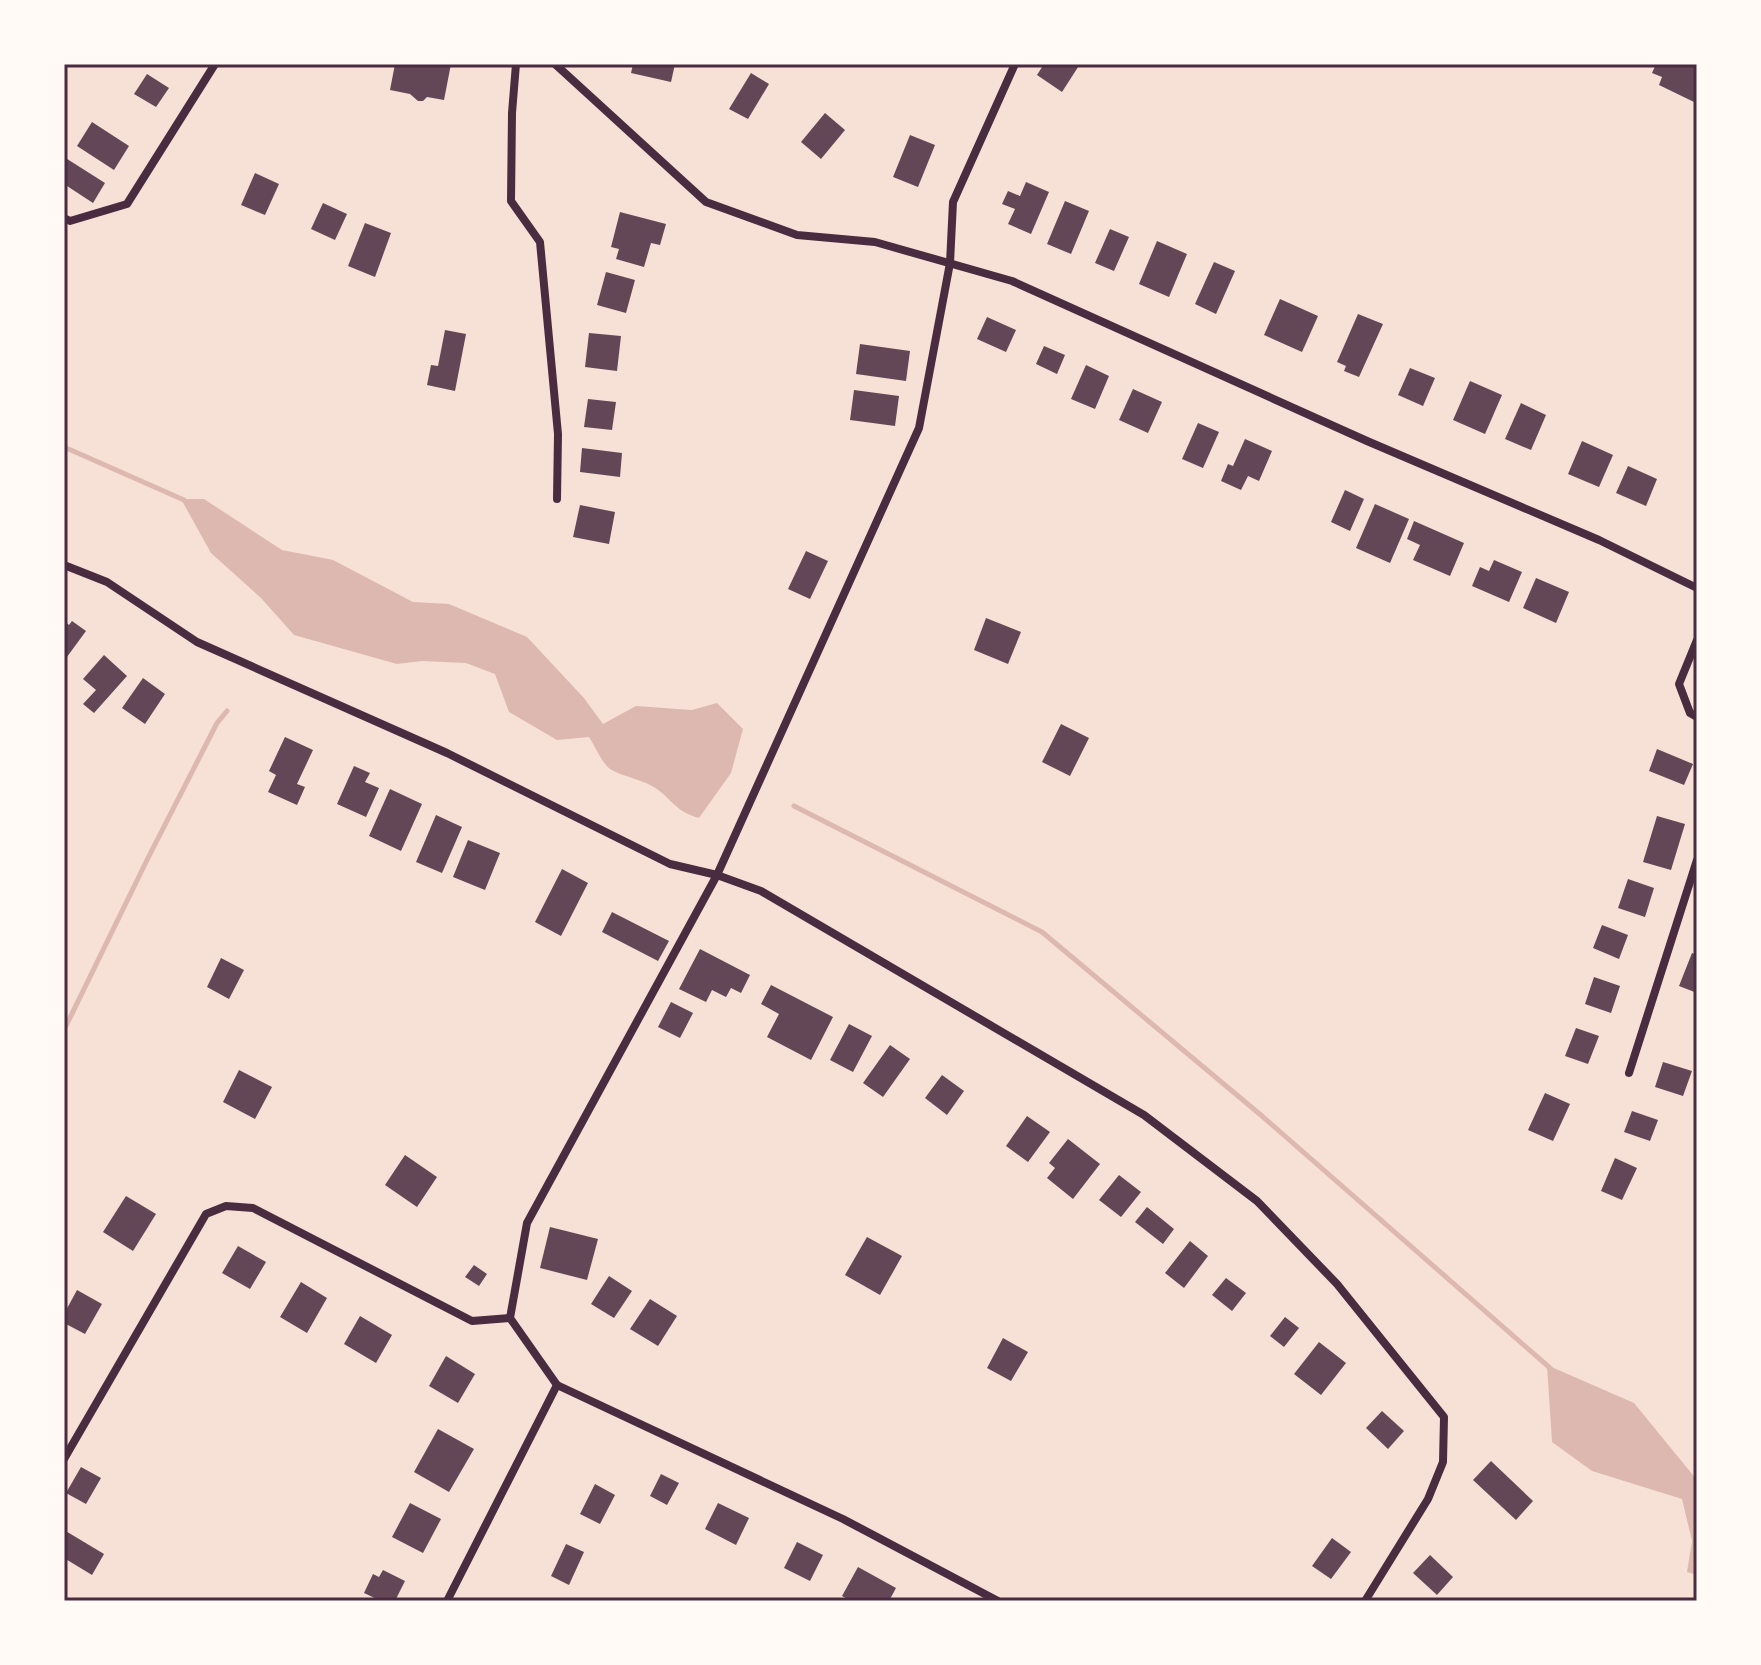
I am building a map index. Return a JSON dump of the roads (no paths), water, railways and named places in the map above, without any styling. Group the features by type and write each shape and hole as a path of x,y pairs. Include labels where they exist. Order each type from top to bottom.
{"street":[{"path":"67,220 127,204 215,64"},
{"path":"516,64 511,201 540,242 558,434 557,499"},
{"path":"555,64 706,202 797,235 875,242 1012,281 1367,441 1599,540 1697,588"},
{"path":"998,1601 843,1519 557,1385 510,1318 527,1223 717,875 919,428 950,263 953,202 1015,64"},
{"path":"64,565 107,582 197,642 447,753 670,864 717,875 761,891 1144,1115 1257,1201 1337,1284 1444,1417 1443,1462 1428,1499 1365,1601"},
{"path":"1697,640 1679,684 1690,713 1697,717"},
{"path":"1629,1073 1697,860"},
{"path":"64,1459 206,1214 226,1206 253,1208 472,1321 510,1318"},
{"path":"447,1601 557,1385"}],"waterway":[{"path":"64,447 184,500"},
{"path":"64,1030 148,858 217,723 227,711"},
{"path":"794,806 1042,932 1262,1116 1550,1368"}]}
